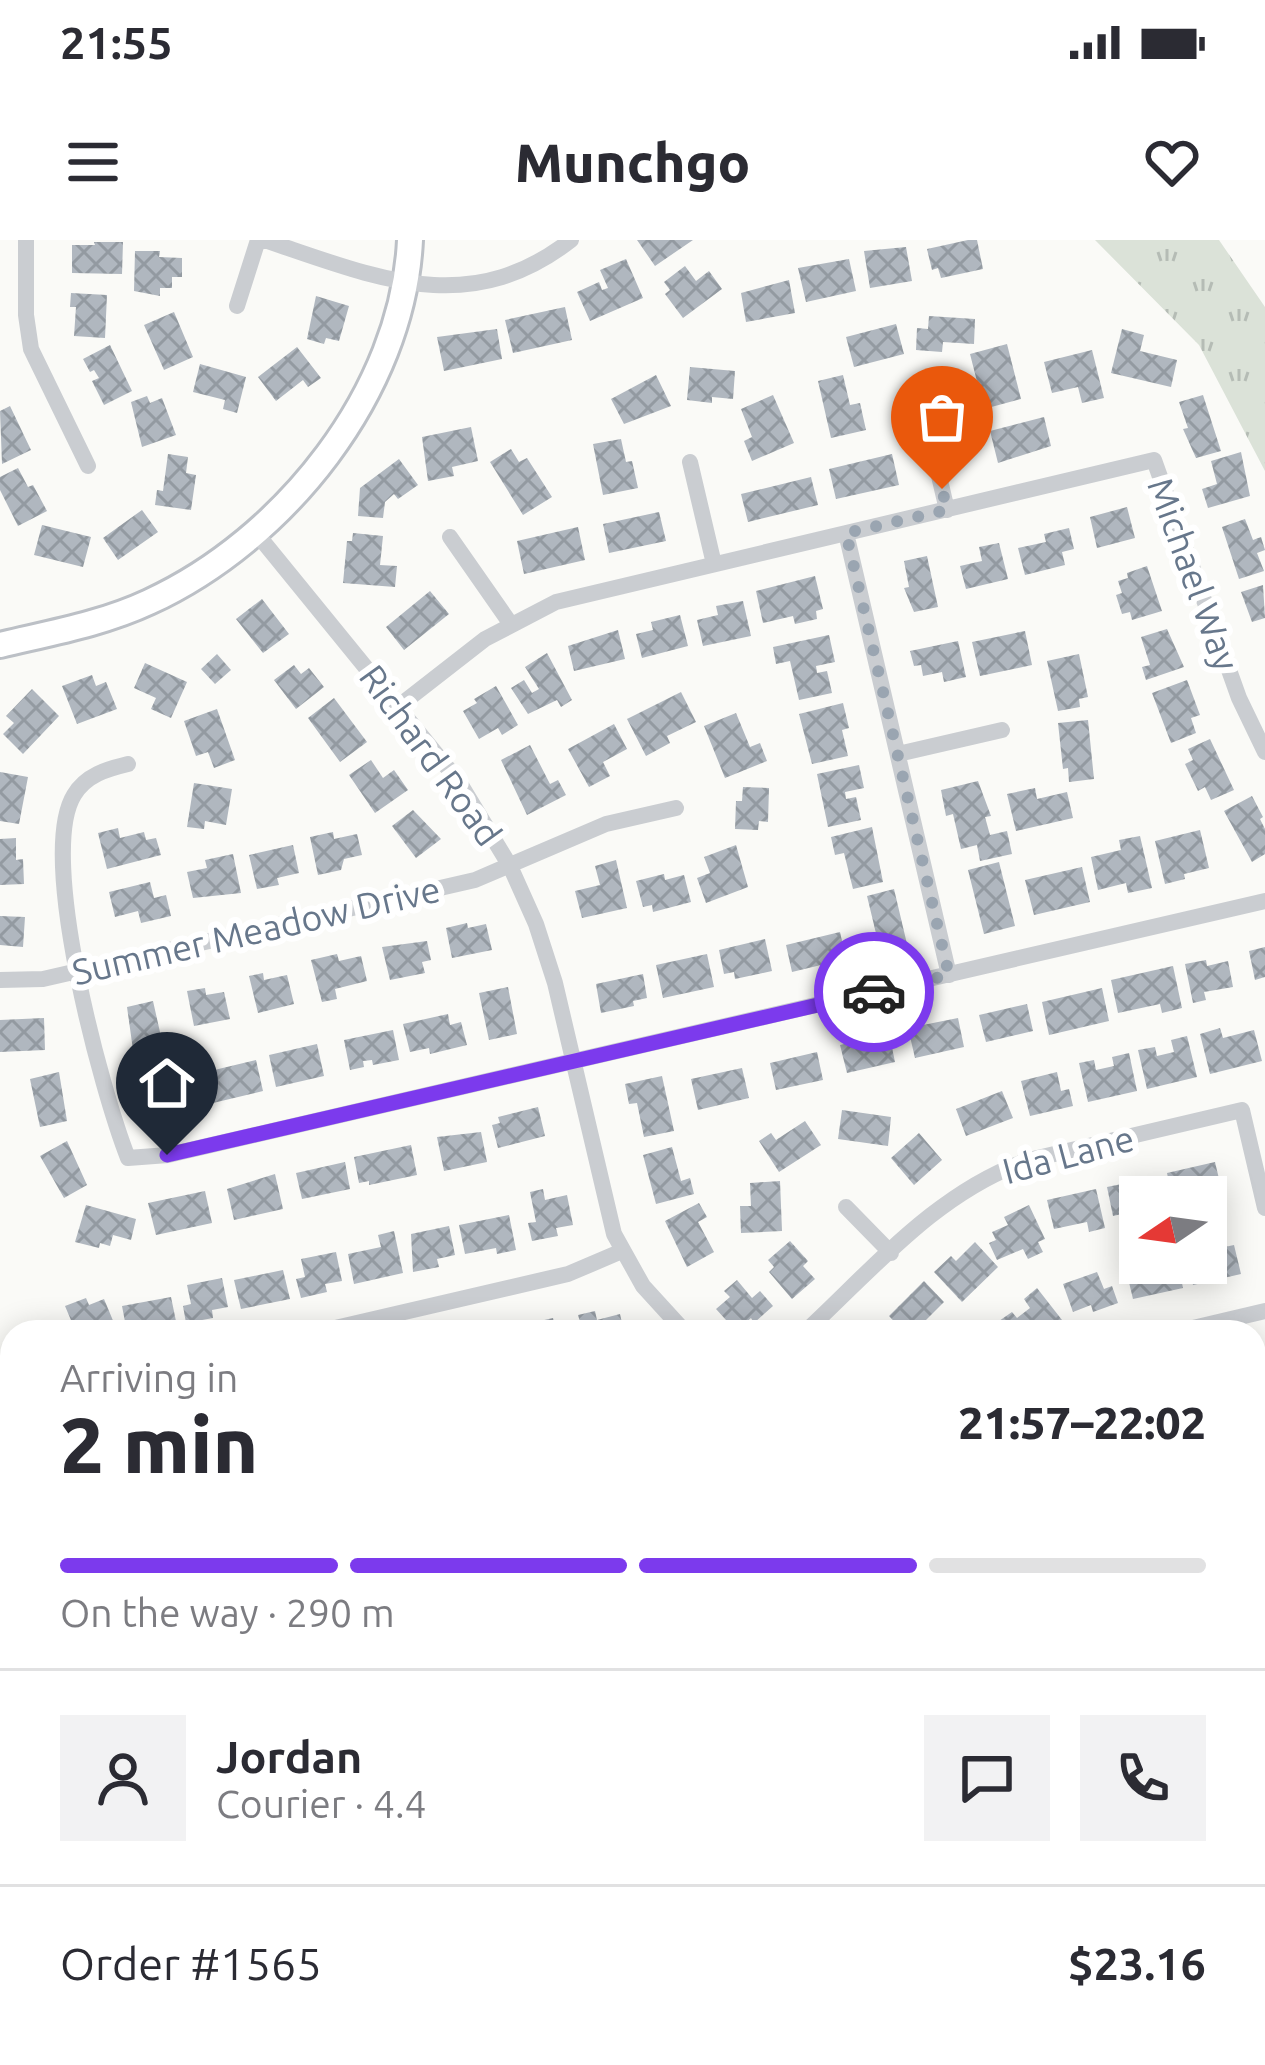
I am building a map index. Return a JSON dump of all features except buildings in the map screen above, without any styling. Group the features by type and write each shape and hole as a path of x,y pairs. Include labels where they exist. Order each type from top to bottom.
{"street":[{"path":"26,240 31,349 88,466"},
{"path":"237,306 261,240 404,283 447,288 492,281 531,268 572,240"},
{"path":"0,645 100,621 149,602 206,572 257,533 300,491 348,423 385,347 404,283 410,240"},
{"path":"399,706 466,652 510,623 556,602 947,510 923,408"},
{"name":"Michael Way","path":"947,510 1154,460 1239,698 1265,752"},
{"path":"690,462 714,563"},
{"name":"Richard Road","path":"257,533 459,782 510,866 542,944 607,1210 622,1251 643,1286 674,1320"},
{"path":"846,533 949,975"},
{"path":"450,537 510,623"},
{"path":"898,754 1002,730"},
{"path":"128,764 100,771 75,792 66,814 64,884 113,1119 128,1158 167,1155 1265,901"},
{"name":"Summer Meadow Drive","path":"0,980 79,972 475,880 606,824 676,808"},
{"name":"Ida Lane","path":"818,1320 948,1201 1000,1169 1242,1110 1265,1208"},
{"path":"846,1207 891,1253"},
{"path":"370,1320 568,1274 622,1251"},
{"path":"1227,1320 1265,1311"}],"green space":[{"path":"1095,240 1219,240 1265,307 1265,471 1199,345"}],"way so far":[{"path":"874,992 949,975 846,533 947,510 942,489"}],"route":[{"path":"167,1155 874,992"}]}
